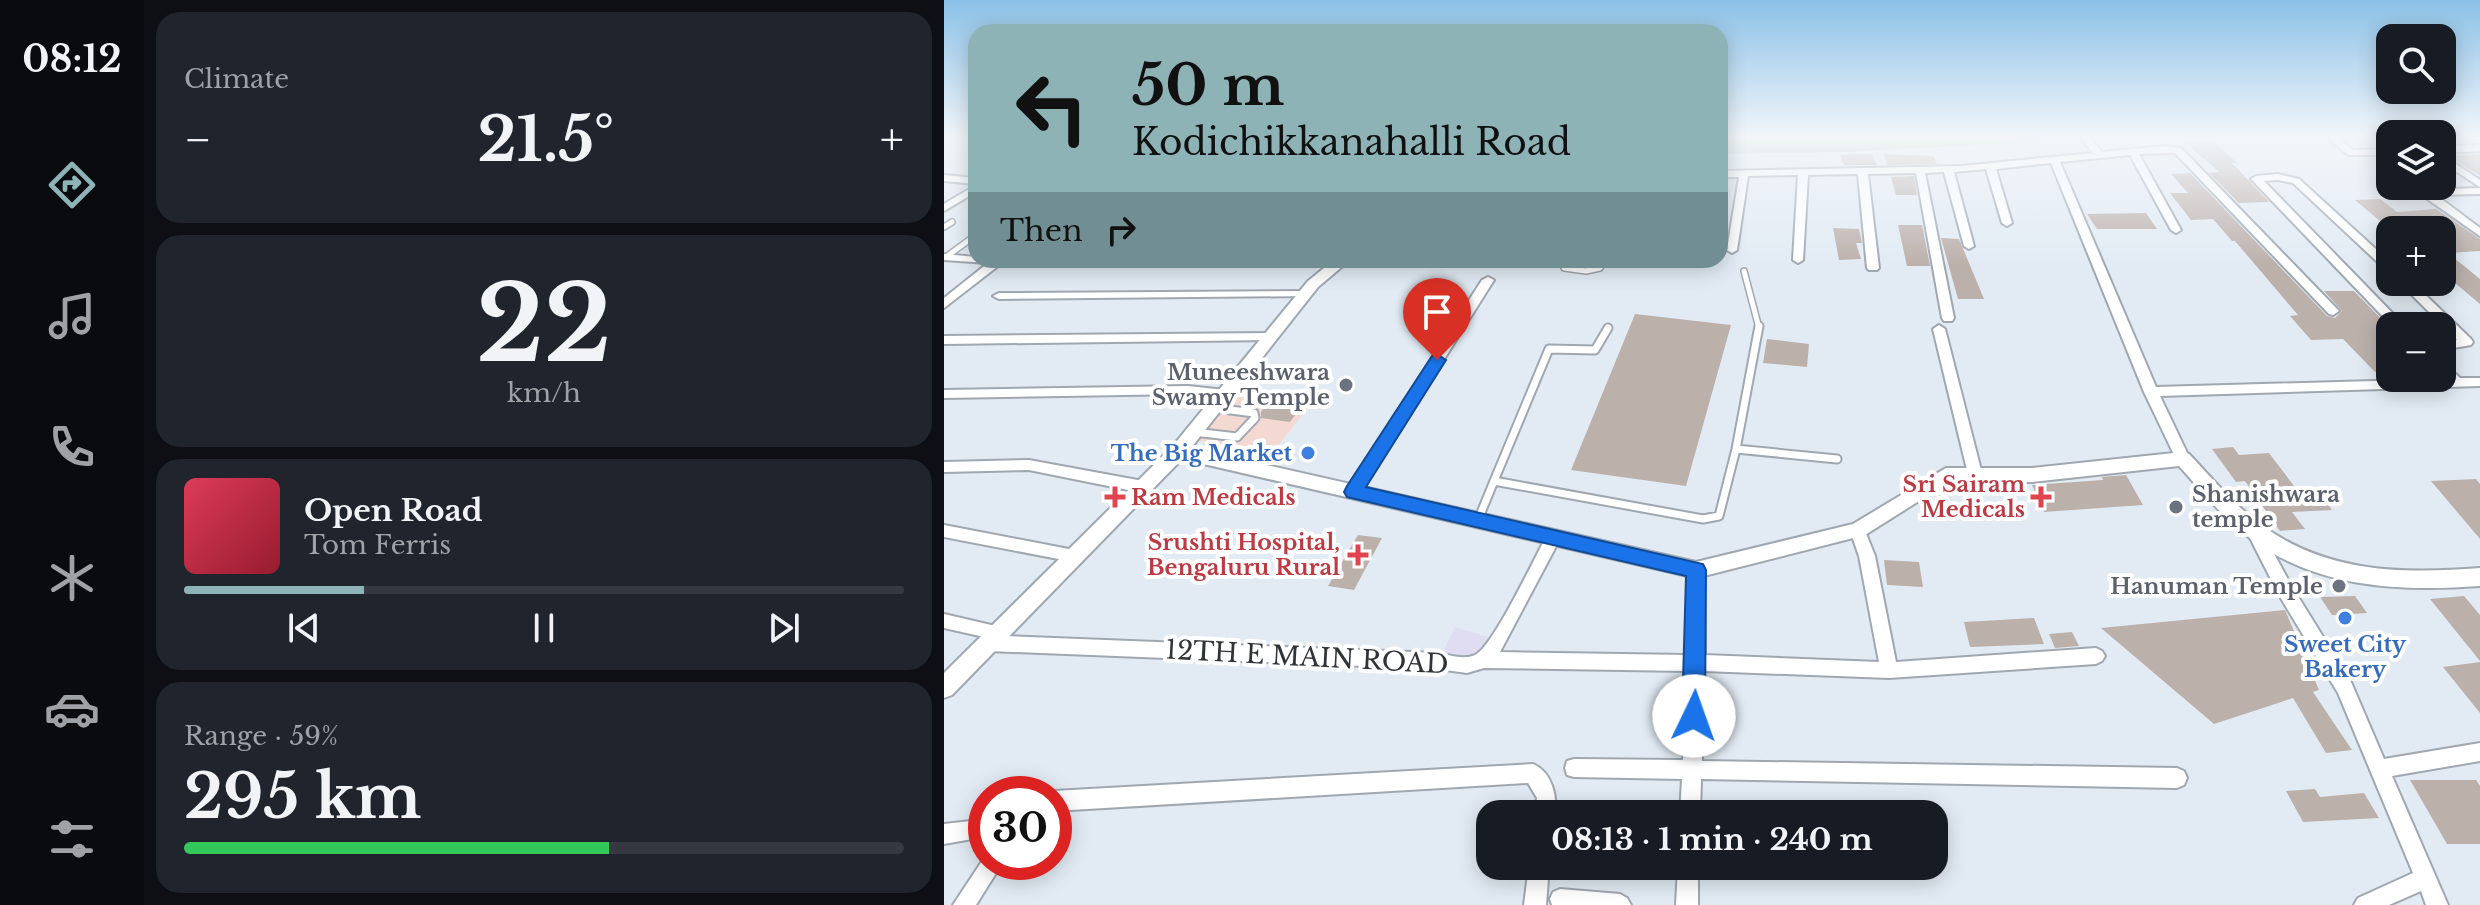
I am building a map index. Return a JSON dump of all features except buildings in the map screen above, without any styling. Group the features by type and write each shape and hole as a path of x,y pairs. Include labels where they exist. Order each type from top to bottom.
{"street":[{"path":"1732,250 1743,180"},
{"path":"1798,260 1803,180"},
{"path":"1864,180 1873,268"},
{"path":"1922,180 1943,324 1975,474"},
{"path":"1951,180 1969,246"},
{"path":"1994,180 2007,223"},
{"path":"2062,180 2151,392 2183,459 2255,532 2295,555 2332,570 2369,578 2415,582 2480,577"},
{"path":"2149,180 2176,230"},
{"path":"2207,180 2333,311"},
{"path":"2257,180 2385,312"},
{"path":"2293,180 2376,255"},
{"path":"2456,192 2480,191"},
{"path":"944,208 968,193"},
{"path":"2435,200 2480,233"},
{"path":"945,257 968,259"},
{"path":"944,304 989,268"},
{"path":"944,688 1178,452 1305,294 1330,268"},
{"path":"1353,492 1488,280"},
{"path":"999,296 1305,294"},
{"path":"2419,296 2436,312"},
{"path":"2456,331 2467,342 2456,344"},
{"path":"944,340 1271,337"},
{"path":"2151,392 2480,382"},
{"path":"944,394 1188,390 1225,394"},
{"path":"1178,452 1696,570 1858,530 1946,475 2032,475 2183,459"},
{"path":"944,467 1029,465 1143,487"},
{"path":"1858,530 1867,556 1889,670"},
{"path":"944,531 1074,556"},
{"path":"2255,532 2285,590 2345,688 2437,905"},
{"path":"1484,660 1499,640 1553,537"},
{"path":"1690,800 1696,570"},
{"name":"12TH E MAIN ROAD","path":"944,621 993,638 1467,665 1484,660 1889,670 2096,656"},
{"path":"2378,769 2480,752"},
{"path":"1574,768 2177,778"},
{"path":"1072,800 1533,773 1547,800"},
{"path":"944,834 968,831"},
{"path":"2365,905 2426,878"},
{"path":"964,905 981,880"},
{"path":"1535,905 1538,880"},
{"path":"1687,905 1688,880"},
{"path":"1560,899 1620,905"}],"lane":[{"path":"944,227 952,222"},
{"path":"945,257 968,241"},
{"path":"1564,268 1586,271 1600,268"},
{"path":"1494,481 1703,519 1719,516 1736,449 1759,325 1744,271"},
{"path":"1478,520 1549,349 1595,350 1608,328"},
{"path":"1194,432 1237,437 1255,418 1254,413 1213,408"},
{"path":"1736,449 1837,459"}],"shaded area":[{"path":"1241,387 1315,399 1272,453 1194,440"},
{"path":"1455,627 1501,641 1491,661 1438,661"}],"place":[{"name":"Muneeshwara Swamy Temple","path":"1346,385"},
{"name":"The Big Market","path":"1308,453"},
{"name":"Ram Medicals","path":"1115,497"},
{"name":"Sri Sairam Medicals","path":"2041,497"},
{"name":"Shanishwara temple","path":"2176,507"},
{"name":"Srushti Hospital, Bengaluru Rural","path":"1358,555"},
{"name":"Hanuman Temple","path":"2339,586"},
{"name":"Sweet City Bakery","path":"2345,618"}],"route":[{"path":"1437,360 1353,492 1696,570 1694,716"}]}
